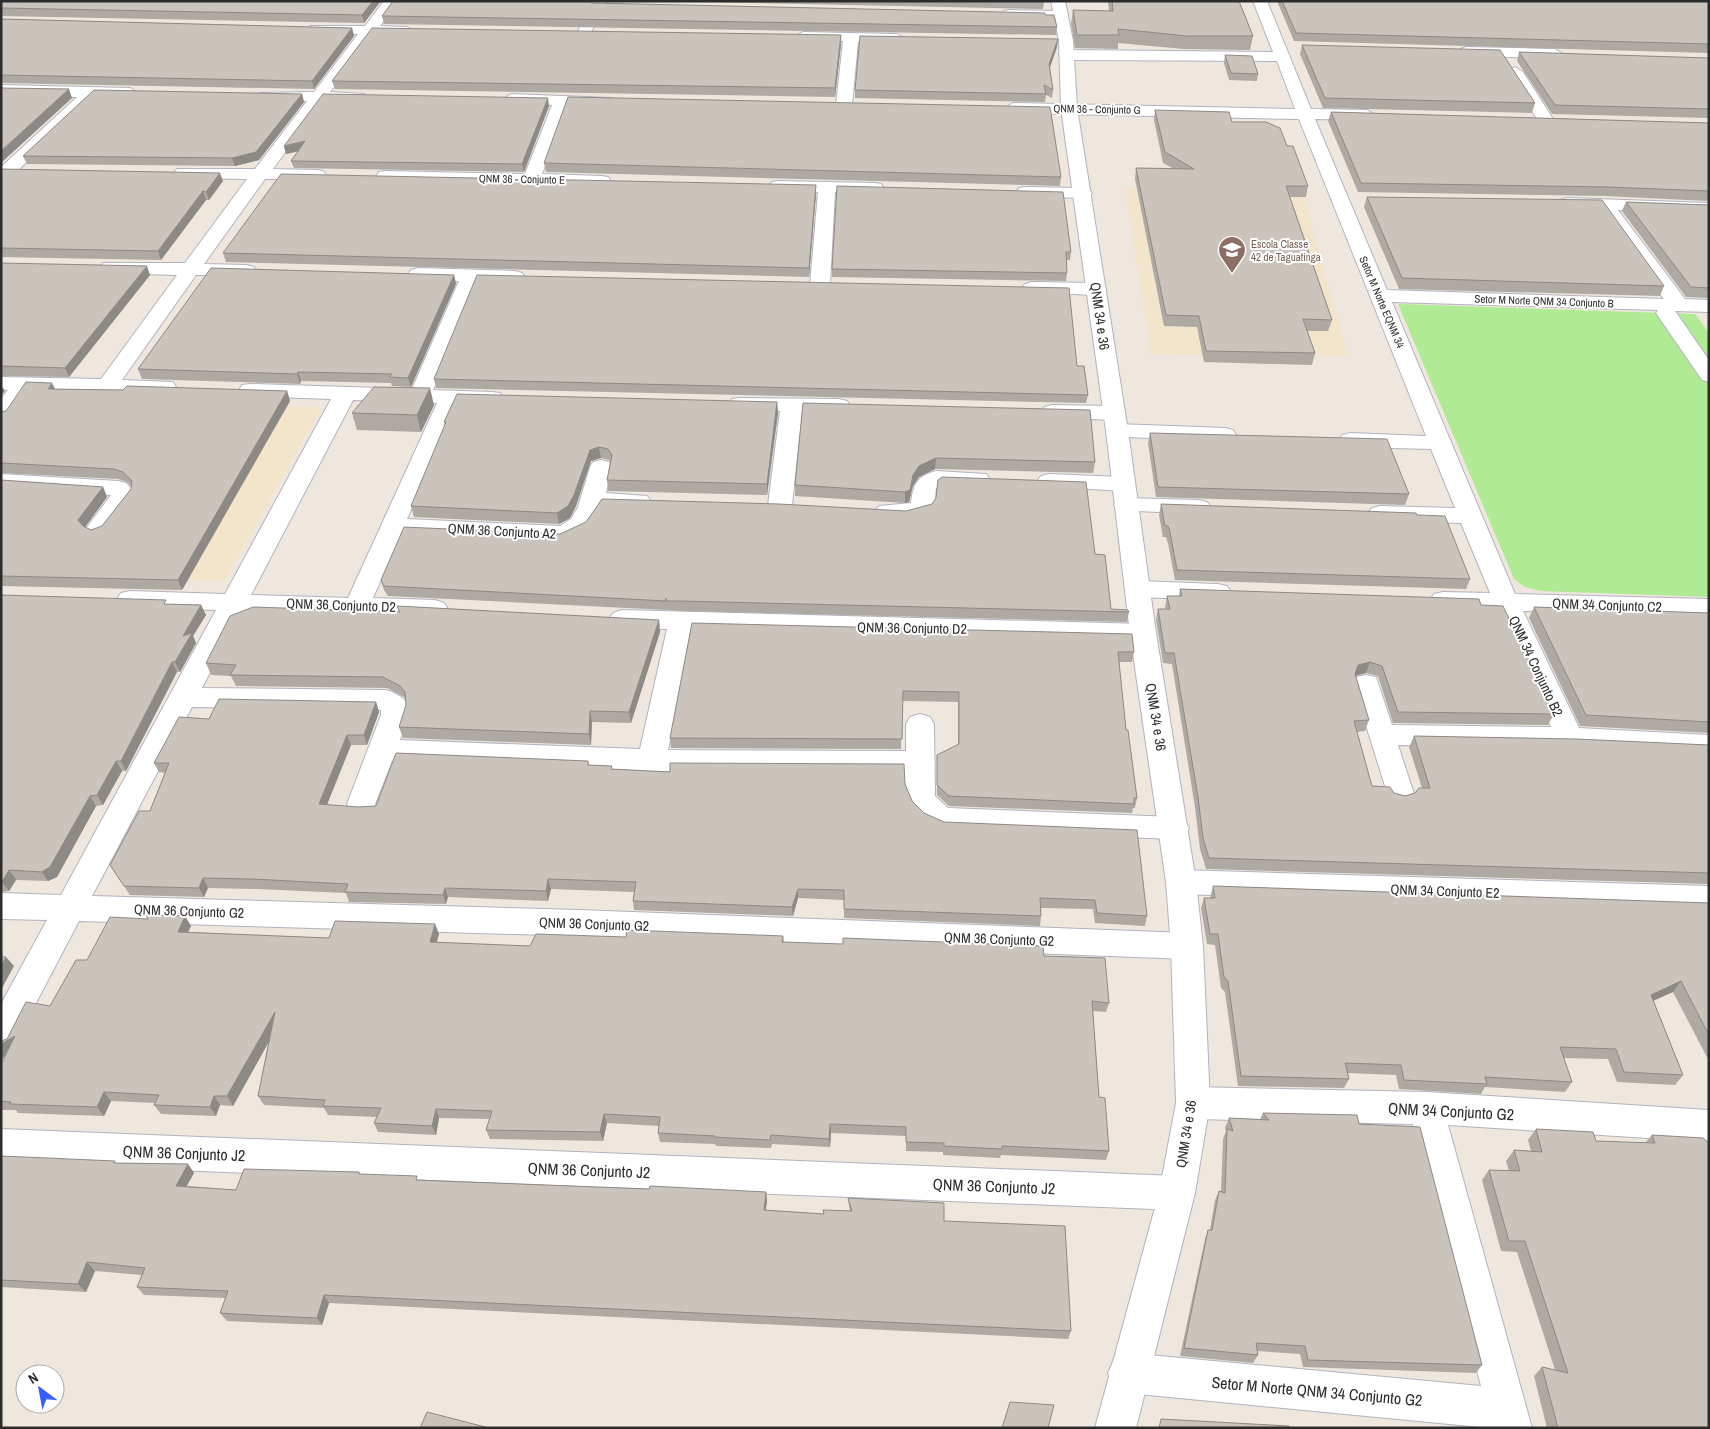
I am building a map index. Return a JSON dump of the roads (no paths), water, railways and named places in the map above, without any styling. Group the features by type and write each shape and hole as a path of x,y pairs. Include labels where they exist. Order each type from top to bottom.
{"street":[{"path":"107,385 260,174 391,1"},
{"name":"Setor M Norte EQNM 34","path":"1260,1 1287,51 1305,113 1349,199 1380,296 1506,602"},
{"path":"584,33 599,3 618,6"},
{"path":"992,14 1061,31 1287,51"},
{"path":"301,28 419,31"},
{"name":"QNM 34 e 36","path":"1061,31 1069,108 1083,193 1143,633 1181,882 1186,946 1193,1103 1177,1193 1114,1428"},
{"path":"565,33 604,34"},
{"path":"792,36 910,38"},
{"path":"844,105 851,37"},
{"path":"1454,52 1571,55"},
{"path":"1502,53 1545,119"},
{"path":"1,90 150,93"},
{"path":"4,171 91,92"},
{"path":"249,95 377,98"},
{"path":"494,99 620,101"},
{"path":"532,179 562,100"},
{"path":"825,105 864,106"},
{"name":"QNM 36 - Conjunto G","path":"1001,107 1385,115"},
{"path":"1525,119 1565,120"},
{"path":"4,171 36,171"},
{"path":"163,173 338,175"},
{"name":"QNM 36 - Conjunto E","path":"367,176 620,182"},
{"path":"758,185 896,189"},
{"path":"820,285 828,187"},
{"path":"1004,191 1083,193"},
{"path":"1555,203 1709,208"},
{"path":"1604,204 1672,308 1709,376"},
{"path":"91,267 268,271"},
{"path":"403,274 531,277"},
{"path":"420,396 471,276"},
{"path":"800,285 839,286"},
{"path":"1017,288 1096,289"},
{"name":"Setor M Norte QNM 34 Conjunto B","path":"1380,296 1672,308 1709,306"},
{"path":"1,383 186,388"},
{"path":"1,415 24,383"},
{"path":"226,390 509,398"},
{"path":"1,1037 345,394"},
{"path":"357,605 450,397"},
{"path":"724,404 860,407"},
{"path":"780,505 792,405"},
{"path":"1036,411 1115,422 1245,436"},
{"path":"1334,439 1442,443"},
{"name":"QNM 36 Conjunto A2","path":"393,526 562,534 571,532 580,527 593,500 601,467"},
{"path":"867,510 916,511 924,503 926,485 936,478 999,480"},
{"path":"1,481 118,488 123,492 122,498 97,530"},
{"path":"1028,481 1225,508"},
{"path":"593,500 662,502"},
{"path":"1363,513 1472,516"},
{"path":"1138,589 1238,592"},
{"name":"QNM 36 Conjunto D2","path":"108,598 357,605 455,610"},
{"name":"QNM 34 Conjunto B2","path":"1417,599 1506,602 1570,738"},
{"name":"QNM 34 Conjunto C2","path":"1506,602 1709,608"},
{"name":"QNM 36 Conjunto D2","path":"602,618 681,622 1143,633"},
{"path":"652,760 681,622"},
{"path":"1366,684 1400,794"},
{"path":"182,697 386,700 394,704 396,715 362,804"},
{"path":"920,724 920,800 930,813 944,819 1174,828"},
{"name":"QNM 34 Conjunto B2","path":"1381,735 1570,738 1709,745"},
{"path":"382,750 652,760 920,762"},
{"name":"QNM 34 Conjunto E2","path":"1181,882 1709,900"},
{"name":"QNM 36 Conjunto G2","path":"1,906 569,923 1186,946"},
{"name":"QNM 34 Conjunto G2","path":"1193,1103 1426,1108 1709,1126"},
{"path":"1426,1108 1510,1419"},
{"name":"QNM 36 Conjunto J2","path":"1,1146 1177,1193"},
{"name":"Setor M Norte QNM 34 Conjunto G2","path":"1128,1373 1510,1419"}],"place":[{"name":"Escola Classe 42 de Taguatinga","path":"1232,274"}]}
